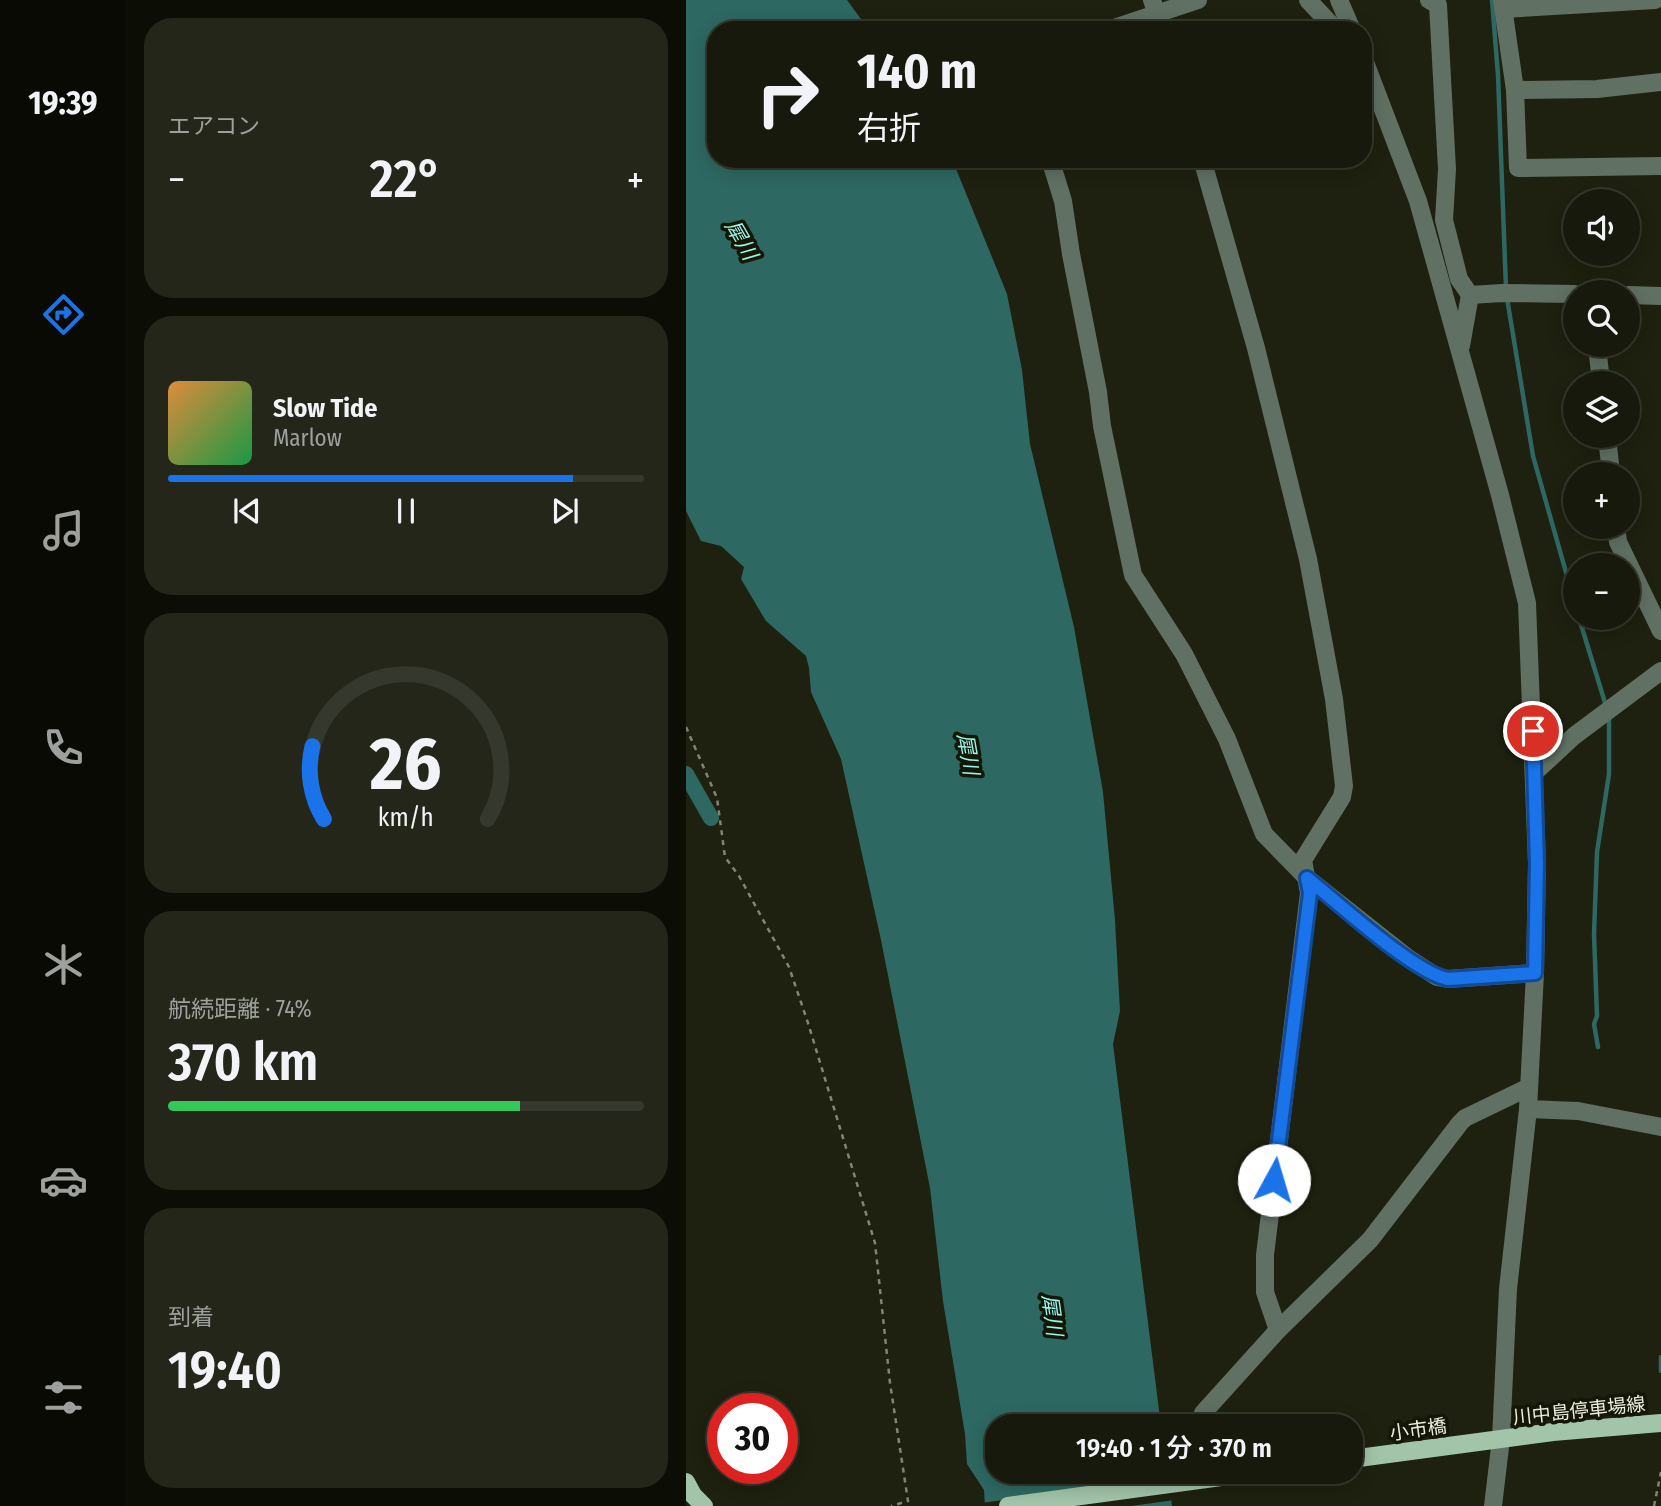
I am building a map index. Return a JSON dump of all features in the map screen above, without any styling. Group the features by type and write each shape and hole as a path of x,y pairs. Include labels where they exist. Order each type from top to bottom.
{"main road":[{"name":"川中島停車場線","path":"1496,1439 1661,1423"},
{"name":"小市橋","path":"1363,1457 1496,1439"},
{"path":"686,1482 693,1495 704,1506"},
{"path":"1008,1506 1170,1484"}],"street":[{"path":"1136,21 1198,0"},
{"path":"1308,0 1328,21"},
{"path":"1339,0 1348,21"},
{"path":"1429,0 1438,5 1447,169 1444,220 1459,279 1470,295 1460,354"},
{"path":"1661,7 1657,0 1502,5 1515,90 1518,168 1661,166"},
{"path":"1372,81 1418,201 1527,603 1537,863 1535,973 1528,1109 1508,1289 1493,1506"},
{"path":"1515,90 1597,89 1661,82"},
{"path":"1053,168 1063,201 1102,426 1133,575 1184,654 1227,739 1264,834 1307,878 1408,958 1437,977 1448,979 1535,973"},
{"path":"1205,168 1256,348 1308,559 1334,699 1344,786 1342,797 1303,860 1310,893 1265,1255 1265,1292 1278,1330"},
{"path":"1470,295 1563,294"},
{"path":"1640,295 1661,296"},
{"path":"1618,539 1661,631"},
{"path":"1534,774 1574,736 1661,671"},
{"path":"1203,1413 1278,1330 1370,1240 1465,1118 1529,1087"},
{"path":"1528,1109 1578,1111 1661,1127"}],"path":[{"path":"686,727 718,798 725,857 740,876 789,967 875,1243 890,1383 909,1504 891,1506"},
{"path":"1654,1506 1661,1472"}],"water":[{"name":"犀川","path":"686,0 847,0 862,21 707,21 707,168 956,168 1007,294 1022,370 1030,444 1074,627 1103,792 1115,920 1120,1011 1113,1044 1159,1414 985,1414 985,1484 1169,1484 1172,1506 985,1506 984,1490 967,1464 965,1434 943,1301 930,1188 881,940 841,759 811,692 806,656 766,621 741,579 744,567 721,546 701,541 686,511"}],"pier":[{"path":"1121,1484 1173,1484 1175,1500 1131,1506 981,1506 981,1503"}],"waterway":[{"path":"1492,0 1498,75 1506,289"},
{"path":"1507,298 1533,456 1563,562"},
{"path":"1583,630 1606,706"},
{"path":"1598,1047 1594,1024 1597,1016 1594,934 1597,852 1609,774 1609,714"},
{"path":"686,774 711,818"},
{"path":"1661,1357 1661,1371"}],"route":[{"path":"1274,1180 1310,893 1307,878 1408,958 1437,977 1448,979 1535,973 1537,863 1533,731"}]}
